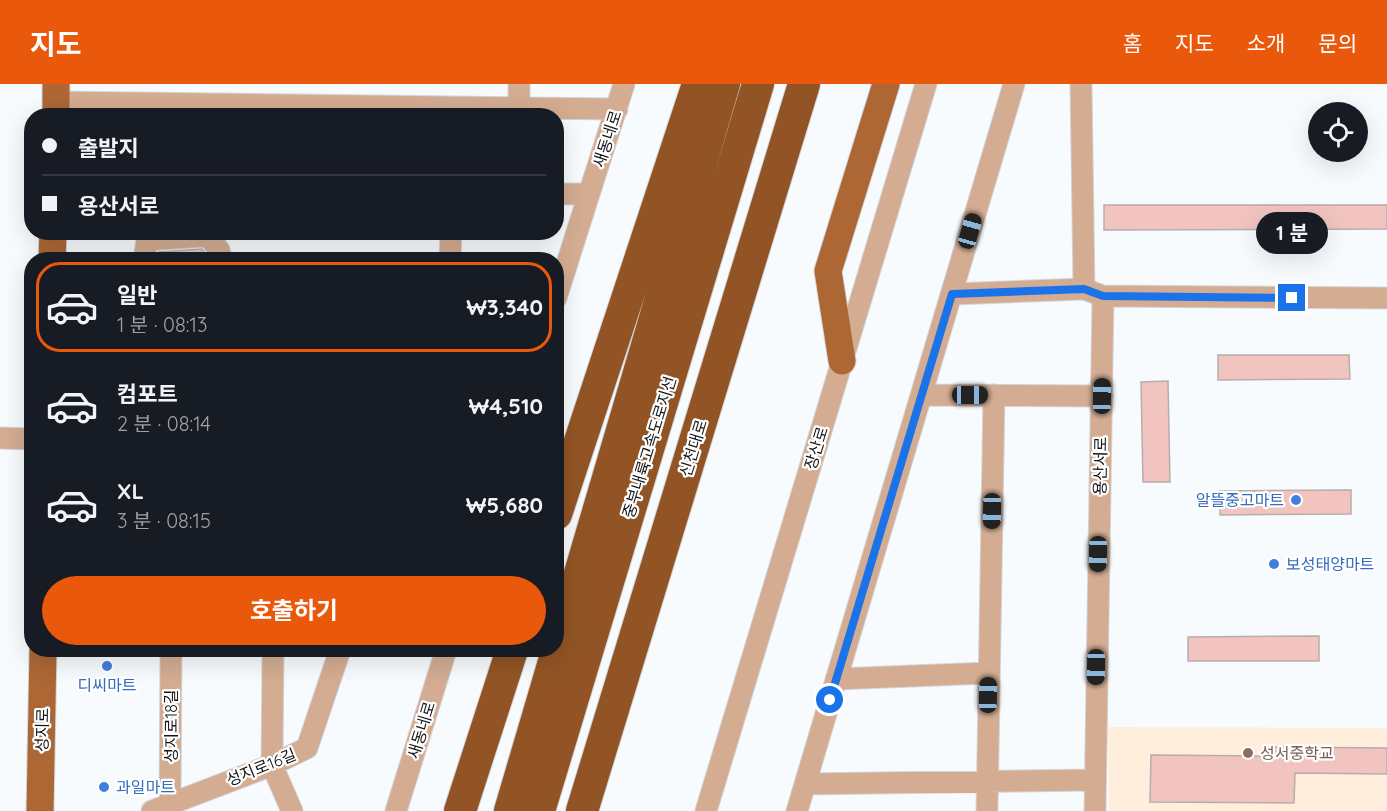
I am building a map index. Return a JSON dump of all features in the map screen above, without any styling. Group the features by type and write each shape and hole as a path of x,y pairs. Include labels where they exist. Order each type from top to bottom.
{"highway":[{"path":"564,490 698,84"},
{"name":"중부내륙고속도로지선","path":"564,628 724,84"},
{"name":"중부내륙고속도로지선","path":"539,811 758,84"},
{"name":"신천대로","path":"582,811 804,84"},
{"path":"460,811 510,657"},
{"name":"중부내륙고속도로지선","path":"510,811 555,657"}],"main road":[{"path":"842,361 828,271 886,84"},
{"name":"성지로","path":"40,811 43,657"}],"street":[{"path":"519,84 519,107"},
{"name":"새동네로","path":"564,262 589,194 624,84"},
{"name":"장산로","path":"706,811 926,84"},
{"path":"796,811 1014,84"},
{"name":"용산서로","path":"1080,84 1102,396 1095,811"},
{"path":"56,101 177,108"},
{"path":"493,108 616,108"},
{"path":"564,194 589,194"},
{"path":"210,240 220,252"},
{"path":"952,294 1094,293 1387,298"},
{"path":"922,394 1102,396"},
{"path":"987,811 994,395"},
{"path":"0,438 24,439"},
{"name":"성지로18길","path":"161,807 171,657"},
{"path":"273,657 272,765 291,811"},
{"name":"성지로16길","path":"161,807 272,765 307,748 338,657"},
{"name":"새동네로","path":"396,811 444,657"},
{"path":"836,679 988,673"},
{"path":"805,784 1094,780"}],"shaded area":[{"name":"성서중학교","path":"1108,727 1387,728 1387,811 1109,811"}],"building":[{"path":"1104,205 1387,205 1387,229 1104,230"},
{"path":"202,249 204,252 159,252"},
{"path":"1218,355 1349,355 1350,379 1218,380"},
{"path":"1168,381 1170,482 1143,482 1141,382"},
{"path":"1351,490 1351,514 1220,515 1220,491"},
{"path":"1319,636 1319,661 1188,661 1188,637"},
{"path":"1265,747 1387,748 1387,774 1295,773 1294,803 1150,802 1151,755 1265,756"}],"place":[{"name":"알뜰중고마트","path":"1296,500"},
{"name":"보성태양마트","path":"1274,564"},
{"name":"디씨마트","path":"107,666"},
{"name":"성서중학교","path":"1248,753"},
{"name":"과일마트","path":"104,787"}],"route":[{"path":"830,700 952,294 1084,289 1103,296 1292,298"}]}
